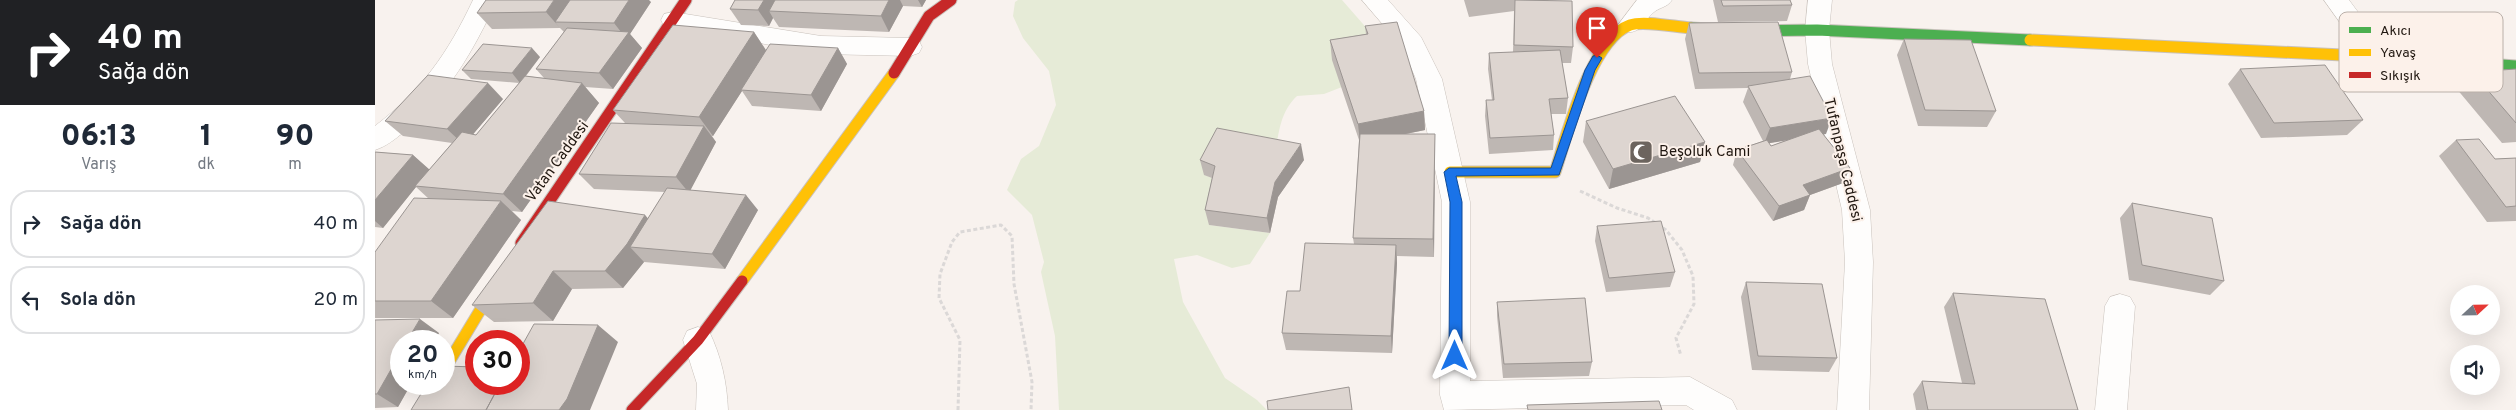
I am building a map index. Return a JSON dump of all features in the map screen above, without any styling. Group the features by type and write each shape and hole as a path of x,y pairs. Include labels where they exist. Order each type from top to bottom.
{"street":[{"path":"375,140 417,106 446,70 471,32 485,0"},
{"path":"632,410 698,340 887,84 929,16 951,0"},
{"path":"1374,0 1412,43 1429,79 1456,202 1458,402 1690,391 1721,410"},
{"path":"1449,172 1555,172 1590,70 1611,36 1630,25 1645,6 1660,0"},
{"name":"Tufanpaşa Caddesi","path":"1820,0 1817,30 1820,64 1857,210 1859,262 1853,410"},
{"path":"2336,0 2345,12"},
{"path":"680,10 821,45 910,47"},
{"name":"Vatan Caddesi","path":"516,251 546,202 603,125 680,10"},
{"path":"1630,25 1747,31 1817,30 2339,54"},
{"path":"2503,65 2516,66"},
{"path":"455,352 506,268"},
{"path":"2111,410 2120,306"},
{"path":"698,340 712,384 712,410"}],"path":[{"path":"1555,172 1575,188 1617,208 1648,218 1666,230 1682,250 1693,276 1694,304 1676,338 1690,391"},
{"path":"958,410 960,340 939,298 940,274 952,242 961,232 1001,225 1012,236 1014,284 1032,382 1031,410"}],"green space":[{"path":"1018,0 1342,0 1370,32 1342,87 1324,94 1297,96 1291,102 1281,123 1275,155 1205,175 1219,181 1209,225 1270,233 1250,264 1232,268 1197,255 1174,259 1183,302 1225,378 1257,400 1267,410 1059,410 1055,336 1041,272 1044,262 1032,215 1007,190 1021,159 1039,146 1056,105 1049,71 1023,38 1013,16 1015,2"}],"building":[{"path":"486,0 554,0 546,12 477,13"},
{"path":"570,0 629,0 614,23 555,22"},
{"path":"735,0 764,0 758,10 730,9"},
{"path":"775,0 889,0 881,16 769,11"},
{"path":"1515,0 1572,1 1573,47 1514,45"},
{"path":"1721,0 1790,0 1792,5 1723,6"},
{"path":"1397,22 1424,111 1358,124 1330,40 1368,34 1365,26"},
{"path":"1778,22 1792,72 1699,73 1689,23"},
{"path":"673,25 754,32 699,117 613,110"},
{"path":"567,28 629,32 599,73 536,69"},
{"path":"1904,39 1971,40 1996,111 1925,110"},
{"path":"483,44 532,48 512,73 462,70"},
{"path":"770,44 838,48 811,95 741,90"},
{"path":"1560,50 1568,98 1549,99 1554,135 1490,138 1486,100 1494,100 1489,53"},
{"path":"2325,65 2339,85 2339,92 2344,92 2363,120 2274,123 2240,69"},
{"path":"2516,69 2516,123 2489,92 2503,92 2503,70"},
{"path":"428,75 488,83 447,129 385,121"},
{"path":"525,76 582,83 503,194 415,186 462,132 476,135"},
{"path":"1810,76 1832,118 1770,128 1748,86"},
{"path":"1675,96 1705,142 1613,169 1586,121"},
{"path":"611,123 704,126 676,177 579,174"},
{"path":"1217,128 1301,144 1275,182 1267,218 1205,210 1215,166 1200,160"},
{"path":"1819,129 1850,168 1803,185 1810,195 1779,206 1737,150 1767,140 1771,146"},
{"path":"1360,134 1435,134 1433,239 1353,238"},
{"path":"2479,139 2495,159 2516,158 2516,206 2506,207 2456,140"},
{"path":"375,152 413,155 375,200"},
{"path":"667,188 746,195 712,254 630,247"},
{"path":"414,198 501,201 431,301 375,301 375,252"},
{"path":"548,201 645,215 627,244 605,271 553,271 533,303 472,305"},
{"path":"2132,203 2212,218 2224,281 2142,265"},
{"path":"1661,221 1675,272 1609,278 1597,226"},
{"path":"1305,243 1396,245 1391,336 1282,333 1287,291 1300,291"},
{"path":"1746,282 1822,284 1837,358 1758,356"},
{"path":"1953,293 2045,299 2078,410 1928,410 1922,381 1975,384"},
{"path":"1585,298 1592,362 1504,364 1497,302"},
{"path":"420,319 414,330 390,330 390,371 377,394 375,394 375,320"},
{"path":"534,324 598,325 567,399 559,410 486,410 494,395 530,395 530,331"},
{"path":"455,366 465,367 465,395 494,395 486,410 411,410 420,395 455,395"},
{"path":"1349,387 1352,410 1268,410 1267,401"},
{"path":"1659,401 1662,410 1528,410 1527,405"}],"traffic: fast":[{"path":"1691,28 1747,31 1817,30 2030,40"},
{"path":"2503,65 2516,66"}],"traffic: slow":[{"path":"1450,172 1555,172 1574,113 1593,67 1604,48 1616,33 1635,24 1691,28"},
{"path":"2030,40 2339,55"},
{"path":"742,281 894,73"},
{"path":"455,352 499,279"}],"traffic: jam":[{"path":"521,243 686,0"},
{"path":"894,73 929,16 951,0"},
{"path":"632,410 698,340 742,281"}],"place":[{"name":"Beşoluk Cami","path":"1641,152"}],"route":[{"path":"1455,356 1456,202 1449,172 1555,172 1590,70 1597,58"}]}
